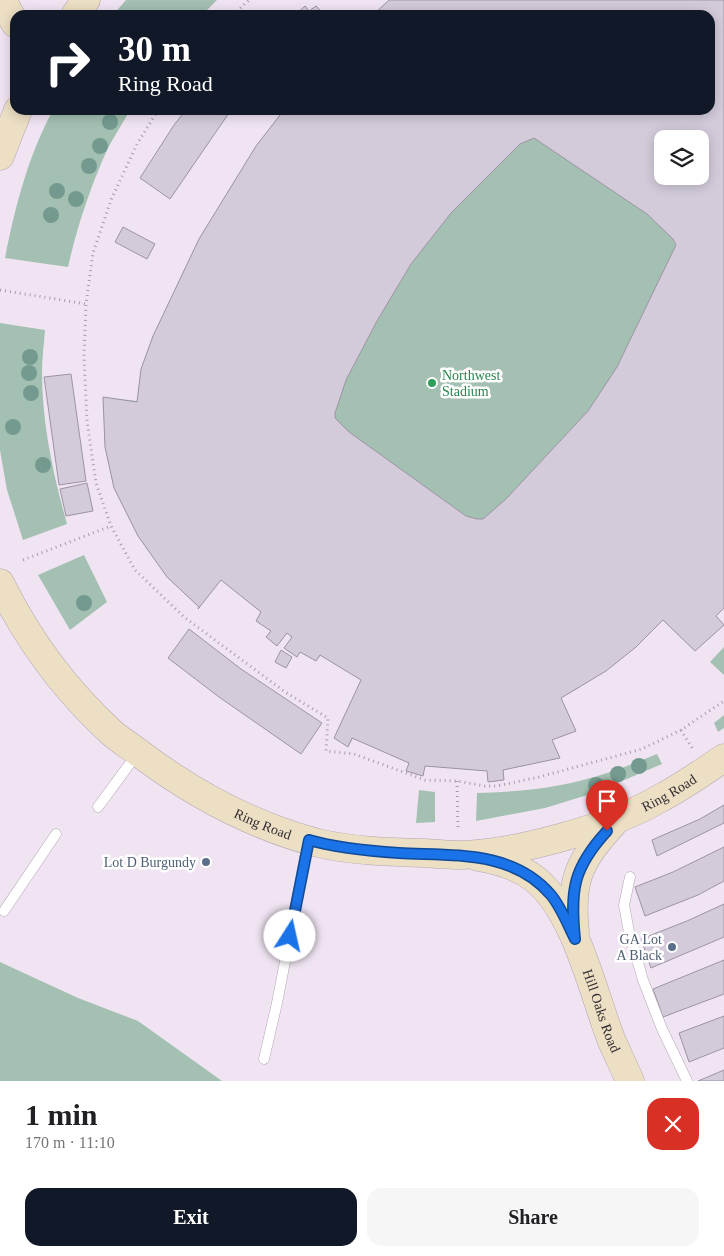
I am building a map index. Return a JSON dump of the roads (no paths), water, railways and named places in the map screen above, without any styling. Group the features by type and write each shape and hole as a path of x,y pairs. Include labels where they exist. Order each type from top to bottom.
{"main road":[{"path":"2,0 10,14"},
{"path":"0,156 16,115"},
{"name":"Ring Road","path":"0,583 33,641 75,695 112,733 160,769 209,800 263,824 319,843 365,850 460,842 512,849 562,836 619,817 658,800 724,758"},
{"name":"Hill Oaks Road","path":"575,939 572,907 575,884 582,864 595,844 619,817"},
{"name":"Hill Oaks Road","path":"460,842 494,860 518,869 534,879 552,896 575,939 612,1040 630,1081"}],"lane":[{"path":"98,807 138,752"},
{"path":"4,911 56,834"},
{"path":"264,1059 309,840"},
{"path":"630,877 624,905 629,932 659,1021 687,1081"}],"place":[{"name":"Northwest Stadium","path":"432,383"},
{"name":"Lot D Burgundy","path":"206,862"},
{"name":"GA Lot A Black","path":"672,947"}]}
